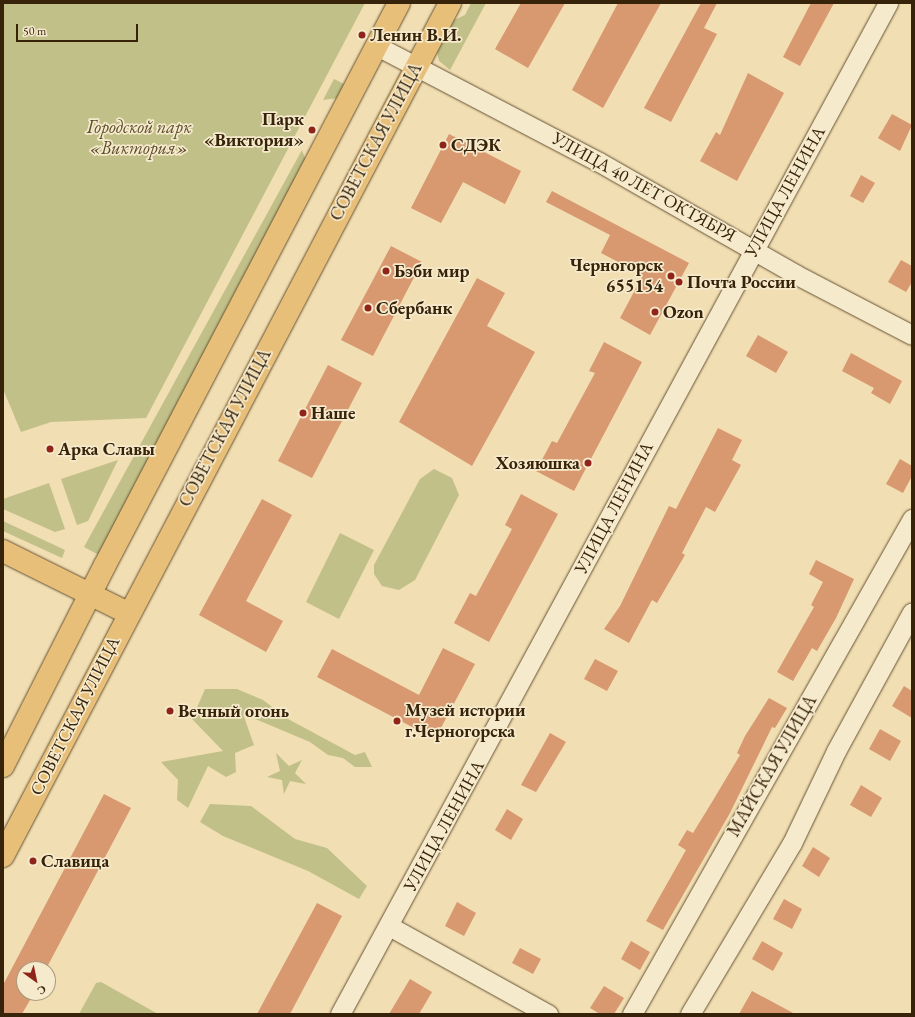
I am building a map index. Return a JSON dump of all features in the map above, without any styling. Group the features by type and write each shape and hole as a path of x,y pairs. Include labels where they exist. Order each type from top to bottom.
{"main road":[{"path":"3,766 91,593 399,3"},
{"name":"СОВЕТСКАЯ УЛИЦА","path":"3,856 128,613 450,3"},
{"path":"3,551 91,593 128,613"}],"street":[{"name":"УЛИЦА ЛЕНИНА","path":"340,1014 888,3"},
{"name":"УЛИЦА 40 ЛЕТ ОКТЯБРЯ","path":"377,46 754,248 795,274 912,335"},
{"name":"МАЙСКАЯ УЛИЦА","path":"632,1014 912,519"},
{"path":"690,1014 792,843 836,751 912,612"},
{"path":"389,926 548,1014"}],"green space":[{"name":"Городской парк «Виктория»","path":"3,3 365,3 146,418 51,422 21,432 3,389"},
{"path":"471,3 486,3 450,70 439,61 437,52 454,20 465,15"},
{"path":"334,79 346,85 339,98 323,100"},
{"path":"302,150 307,164 99,555 84,547"},
{"path":"118,460 88,521 77,525 61,479"},
{"path":"434,469 452,478 459,495 415,580 399,590 382,586 374,574 374,565 420,479"},
{"path":"49,483 65,529 55,532 3,509 3,499"},
{"path":"3,521 65,550 62,558 3,531"},
{"path":"340,533 374,550 339,619 306,602"},
{"path":"205,689 237,689 263,700 288,719 355,755 365,752 372,767 355,767 343,758 328,755 310,742 243,714 254,745 235,753 236,772 226,777 208,766 188,808 177,800 178,780 161,762 223,751 192,719"},
{"path":"276,753 289,766 302,760 295,773 306,784 290,781 284,794 282,780 267,777 280,771"},
{"path":"210,804 251,806 295,839 327,848 367,886 359,899 308,871 223,836 200,822"},
{"path":"101,982 158,1014 79,1014 96,983"}],"building":[{"path":"521,3 565,3 528,68 495,49"},
{"path":"618,3 661,3 603,108 572,90"},
{"path":"701,3 717,3 704,28 717,34 671,122 644,108"},
{"path":"811,3 834,3 800,66 783,57"},
{"path":"748,73 784,93 737,181 700,161 716,132 720,135"},
{"path":"892,114 912,125 900,151 878,138"},
{"path":"449,134 521,171 505,204 463,182 441,223 411,208"},
{"path":"861,175 875,183 863,203 850,196"},
{"path":"552,191 689,263 650,335 620,318 643,275 601,253 610,235 546,202"},
{"path":"391,246 422,262 373,356 341,340"},
{"path":"901,260 912,266 912,282 906,292 888,282"},
{"path":"477,278 505,293 487,326 535,352 472,466 399,422"},
{"path":"758,335 788,352 776,373 746,356"},
{"path":"604,342 642,362 574,491 536,471 552,441 557,443 595,373 589,371"},
{"path":"851,353 902,381 890,404 871,393 874,388 842,371"},
{"path":"328,365 362,383 312,478 278,461"},
{"path":"718,428 742,440 732,460 741,465 715,512 706,507 682,553 685,555 657,603 652,600 629,643 604,629 620,606 669,506 676,509"},
{"path":"900,459 912,466 912,476 903,493 886,484"},
{"path":"521,494 558,514 489,642 454,623 470,593 476,596 512,529 505,525"},
{"path":"262,499 292,515 246,601 283,621 266,652 199,615"},
{"path":"816,560 854,579 836,618 817,651 812,648 793,681 777,672 814,607 811,605 823,582 809,574"},
{"path":"443,648 475,664 435,739 317,677 332,649 419,695"},
{"path":"595,659 618,671 607,691 584,679"},
{"path":"904,686 912,691 912,718 892,706"},
{"path":"769,698 787,708 775,728 772,727 730,813 663,930 646,921 686,850 678,845 687,830 693,833 740,755 737,753 745,736"},
{"path":"880,729 901,741 890,761 869,749"},
{"path":"550,733 566,742 536,792 521,785"},
{"path":"861,785 882,798 871,817 850,805"},
{"path":"104,794 131,808 50,961 16,961 16,1001 29,1001 22,1014 3,1014 3,985"},
{"path":"507,809 523,819 511,840 495,830"},
{"path":"813,847 830,858 819,877 802,866"},
{"path":"784,899 802,909 792,929 773,919"},
{"path":"457,902 476,913 464,936 445,926"},
{"path":"317,903 342,916 290,1014 257,1014"},
{"path":"631,941 650,952 640,970 621,959"},
{"path":"762,941 783,953 773,971 752,959"},
{"path":"520,948 541,959 533,974 512,963"},
{"path":"410,979 432,992 419,1014 389,1014"},
{"path":"604,986 624,998 614,1014 600,1014 590,1008"},
{"path":"752,991 795,1014 739,1014"}],"place":[{"name":"Ленин В.И.","path":"362,35"},
{"name":"Парк «Виктория»","path":"312,130"},
{"name":"СДЭК","path":"443,145"},
{"name":"Бэби мир","path":"386,271"},
{"name":"Черногорск 655154","path":"671,276"},
{"name":"Почта России","path":"679,282"},
{"name":"Сбербанк","path":"368,308"},
{"name":"Ozon","path":"655,312"},
{"name":"Наше","path":"303,413"},
{"name":"Арка Славы","path":"50,449"},
{"name":"Хозяюшка","path":"588,463"},
{"name":"Вечный огонь","path":"170,711"},
{"name":"Музей истории г.Черногорска","path":"397,721"},
{"name":"Славица","path":"33,861"}]}
